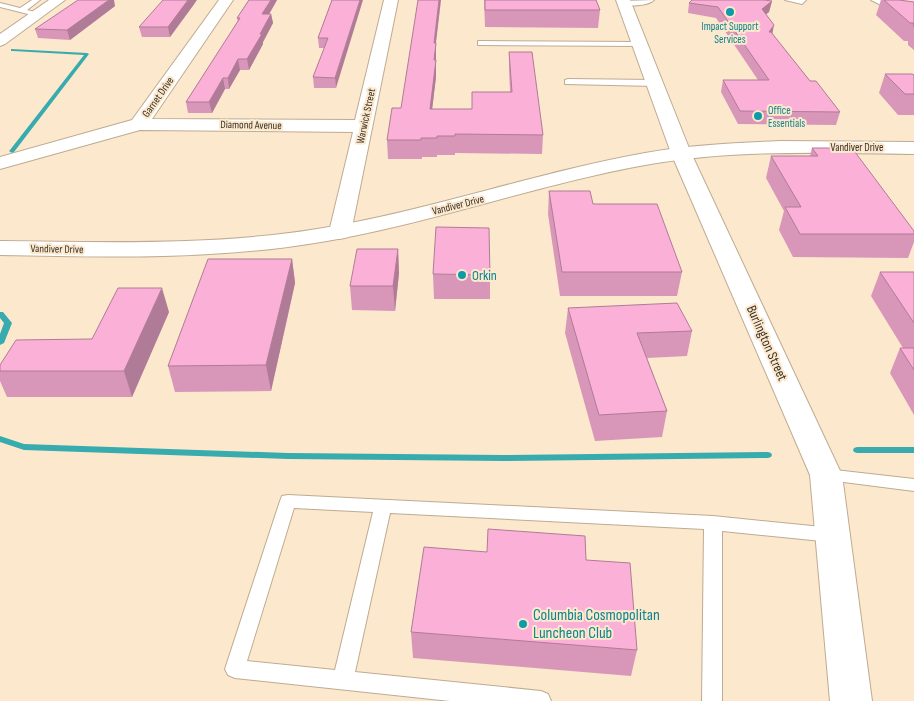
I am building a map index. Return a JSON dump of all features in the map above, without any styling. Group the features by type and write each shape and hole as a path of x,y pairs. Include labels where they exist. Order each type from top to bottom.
{"street":[{"path":"0,41 58,0"},
{"name":"Garnet Drive","path":"0,163 139,124 226,0"},
{"name":"Warwick Street","path":"340,232 391,0"},
{"name":"Burlington Street","path":"633,1 642,48 681,153 826,474 851,701"},
{"name":"Diamond Avenue","path":"139,124 364,126"},
{"name":"Vandiver Drive","path":"0,248 131,250 210,248 270,243 410,218 597,170 681,153 783,147 914,148"}],"lane":[{"path":"21,11 37,0"},
{"path":"788,0 802,2 803,0"},
{"path":"874,0 891,8 914,11"},
{"path":"0,4 37,15"},
{"path":"481,43 642,48"},
{"path":"605,53 642,48"},
{"path":"568,82 655,83"},
{"path":"826,474 914,485"},
{"path":"541,701 235,669 288,500 713,523 833,535"},
{"path":"343,680 383,506"},
{"path":"712,701 713,523"}],"building":[{"path":"78,0 109,0 67,30 35,29"},
{"path":"163,0 188,0 168,27 139,27"},
{"path":"249,0 271,0 262,14 271,14 247,59 238,59 228,78 223,78 209,102 186,102 240,18 237,18"},
{"path":"332,0 360,0 335,78 313,77 328,38 318,38"},
{"path":"418,0 439,0 434,43 436,43 434,60 436,60 430,109 472,109 472,92 512,92 509,52 532,52 543,135 455,134 455,136 421,138 421,140 387,140 392,108 401,108"},
{"path":"485,0 596,0 600,10 485,10"},
{"path":"692,0 772,1 762,9 774,25 769,32 771,32 810,81 816,81 840,112 740,111 723,80 769,80 718,7 689,3"},
{"path":"884,0 914,2 914,23 910,23"},
{"path":"885,74 914,75 914,94 905,94"},
{"path":"812,148 852,148 914,231 914,234 800,234 785,207 801,207 771,156 818,156"},
{"path":"549,191 590,191 593,204 657,204 682,272 562,272"},
{"path":"436,227 489,228 490,275 433,274"},
{"path":"357,249 398,249 393,286 350,286"},
{"path":"208,259 292,259 266,365 168,366"},
{"path":"880,272 914,272 914,323"},
{"path":"118,288 162,288 124,371 0,371 0,365 16,340 92,339"},
{"path":"677,303 692,331 637,333 667,411 599,415 568,308"},
{"path":"900,348 914,348 914,370"},
{"name":"Columbia Cosmopolitan Luncheon Club","path":"488,529 585,536 586,560 630,563 637,650 411,632 424,547 487,552"}],"waterway":[{"path":"12,151 87,54 13,50"},
{"path":"0,314 8,323 0,343"},
{"path":"0,439 24,447 288,456 504,458 768,455"},
{"path":"857,450 914,450"}],"place":[{"name":"Impact Support Services","path":"730,12"},
{"name":"Office Essentials","path":"758,116"},
{"name":"Orkin","path":"462,275"},
{"name":"Columbia Cosmopolitan Luncheon Club","path":"523,624"}]}
